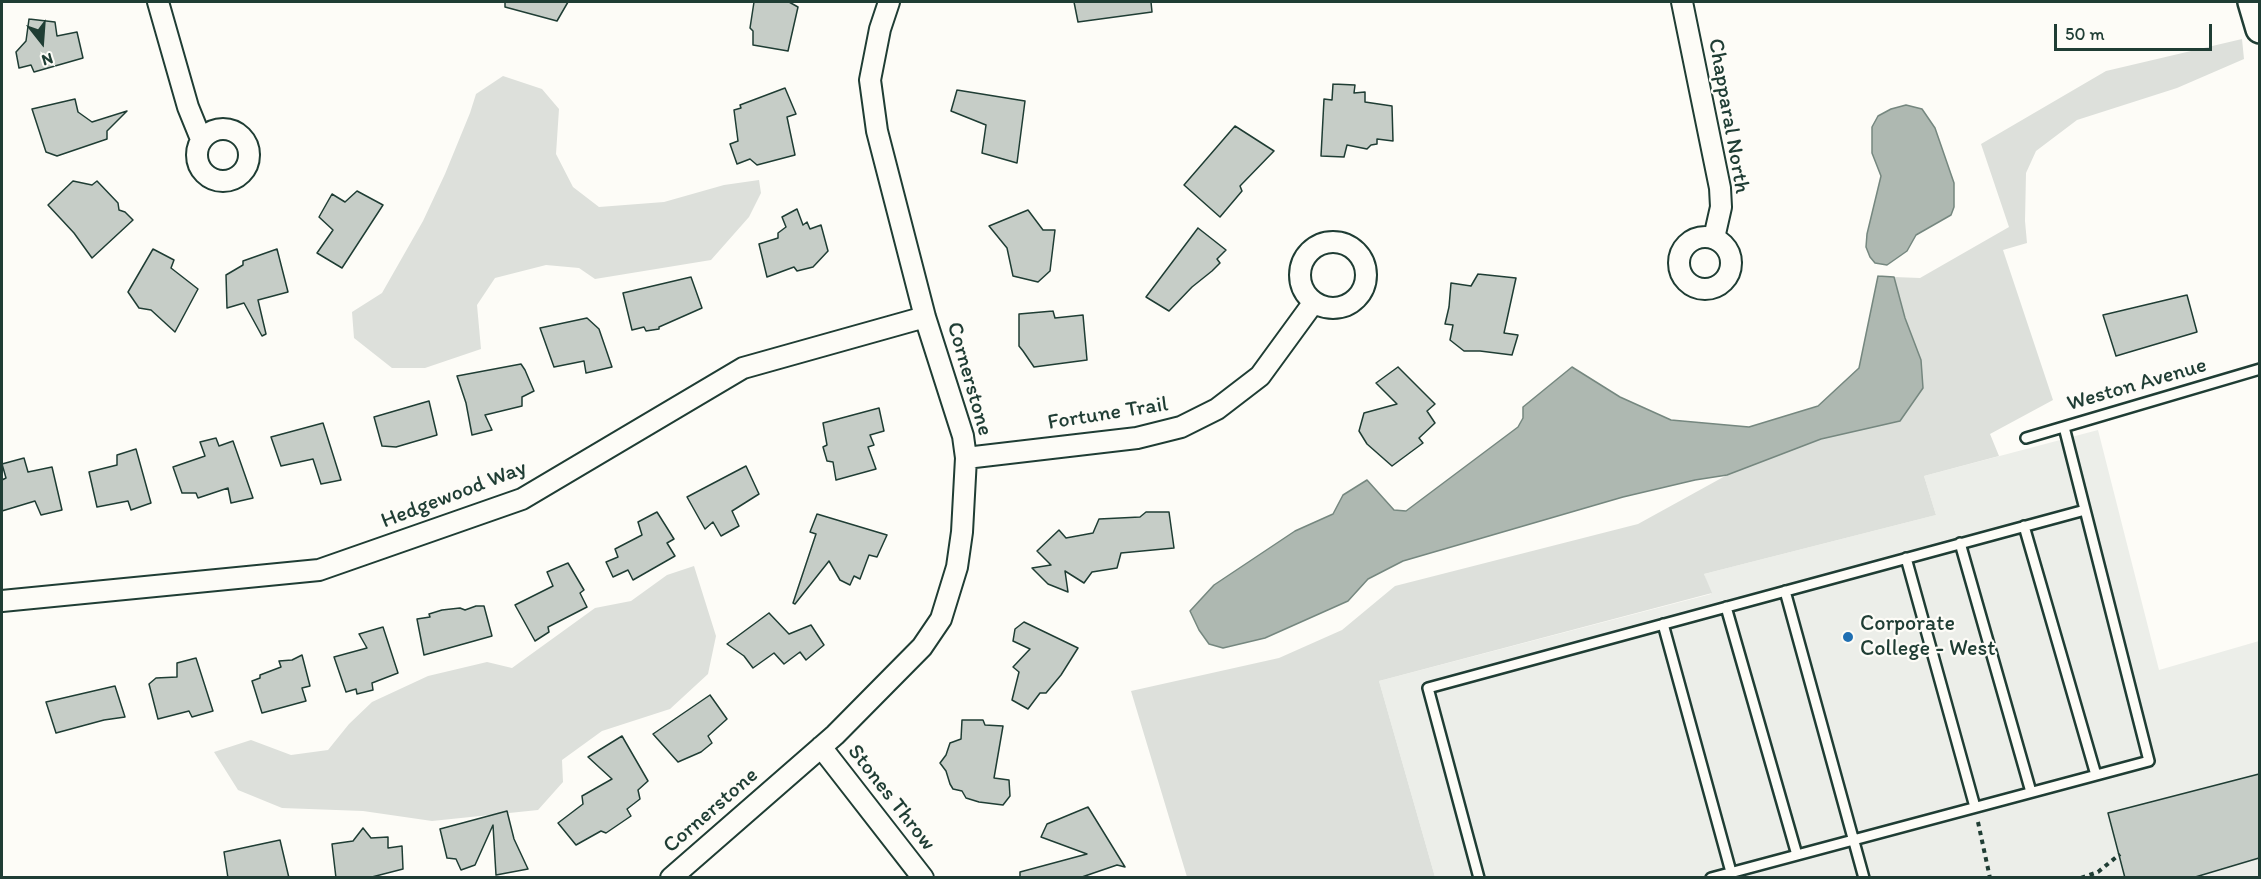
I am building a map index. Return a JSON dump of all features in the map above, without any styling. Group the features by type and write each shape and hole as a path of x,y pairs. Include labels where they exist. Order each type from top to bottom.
{"main road":[{"path":"2252,2 2259,29"}],"street":[{"path":"158,2 188,108 201,139"},
{"name":"Cornerstone","path":"671,878 821,747 922,647 941,619 958,555 962,532 966,458 963,436 925,317 877,131 870,80 880,29 890,2"},
{"name":"Chapparal North","path":"1682,2 1720,188 1721,207 1714,238"},
{"name":"Fortune Trail","path":"966,458 1137,438 1181,427 1217,410 1260,376 1314,302"},
{"name":"Hedgewood Way","path":"2,601 320,570 522,499 743,368 925,317"},
{"name":"Stones Throw","path":"821,747 923,878"}],"lane":[{"name":"Weston Avenue","path":"2026,438 2259,369"},
{"path":"1711,878 2149,761 2064,427"},
{"path":"1479,878 1428,688 2085,510"},
{"path":"2024,526 2096,775"},
{"path":"1960,543 2031,792"},
{"path":"1906,558 1975,807"},
{"path":"1785,591 1864,878"},
{"path":"1726,607 1797,855"},
{"path":"1663,624 1731,872"}],"path":[{"path":"1978,821 1990,878"},
{"path":"2081,878 2098,872 2120,854"}],"shaded area":[{"path":"2242,39 2244,59 2177,88 2077,120 2036,151 2026,173 2027,243 2003,250 2053,400 1990,434 1999,456 1924,476 1936,515 1704,574 1712,593 1379,681 1435,877 1187,877 1131,691 1279,658 1342,630 1395,586 1638,524 1727,475 1821,439 1900,421 1923,388 1921,360 1905,318 1894,277 1920,278 2009,227 1981,144 2106,71"},
{"path":"503,76 542,89 559,109 556,154 573,187 599,207 664,202 724,185 759,180 761,193 749,217 711,260 595,279 579,268 546,265 495,278 477,305 481,349 425,368 392,368 354,338 352,312 382,293 423,221 445,174 476,94"},
{"path":"1906,105 1922,109 1935,128 1954,183 1954,207 1951,215 1916,235 1907,251 1887,265 1875,263 1866,247 1881,176 1872,153 1872,127 1878,116"},
{"path":"1878,276 1894,277 1905,318 1921,360 1923,388 1900,421 1821,439 1727,475 1623,497 1403,561 1368,579 1348,601 1265,638 1223,648 1209,644 1199,630 1190,611 1214,585 1295,531 1333,514 1343,495 1367,480 1394,510 1406,511 1518,427 1523,418 1523,407 1572,367 1620,397 1671,420 1749,427 1818,406 1859,368"},
{"name":"Corporate College - West","path":"2098,430 2159,670 2259,641 2259,877 1435,877 1379,681 1711,594 1704,574 1936,515 1924,476"},
{"path":"694,566 716,636 708,674 670,709 602,731 562,760 563,782 538,810 432,821 363,811 282,808 238,790 214,752 251,740 291,755 328,750 349,724 372,702 428,676 487,662 512,668 595,608 631,601 667,575"}],"building":[{"path":"505,2 568,2 557,21 505,7"},
{"path":"754,2 789,2 798,7 788,51 753,45 753,31 750,28"},
{"path":"1074,2 1151,2 1152,12 1078,22"},
{"path":"29,19 55,22 57,36 77,32 83,58 34,72 31,65 19,68 16,52 26,41"},
{"path":"1333,84 1355,85 1354,93 1365,92 1365,102 1392,106 1393,141 1377,139 1377,144 1367,149 1347,145 1344,157 1321,156 1324,99 1332,100"},
{"path":"785,88 796,114 787,117 795,155 757,165 750,159 737,164 730,144 738,141 734,110 741,108 740,105"},
{"path":"957,90 1025,101 1017,163 982,153 986,125 951,111"},
{"path":"75,99 78,112 92,122 127,111 107,131 107,139 57,156 46,152 32,109"},
{"path":"1235,126 1274,151 1240,186 1242,191 1220,217 1184,185"},
{"path":"73,181 92,185 97,181 118,203 119,210 125,212 133,220 92,258 74,233 48,205"},
{"path":"357,191 383,205 342,268 317,253 333,230 319,217 332,194 345,202"},
{"path":"797,209 803,225 807,222 810,229 821,225 828,251 813,267 797,271 794,267 767,277 759,244 778,238 778,233 786,227 782,217"},
{"path":"1028,210 1043,230 1055,230 1050,271 1038,282 1013,276 1007,248 989,226"},
{"path":"1198,228 1226,250 1217,259 1220,263 1169,311 1146,297"},
{"path":"153,249 174,260 171,268 198,289 175,332 151,310 139,308 128,292"},
{"path":"277,249 288,292 258,300 266,334 262,336 244,303 227,308 226,275 243,265 243,261"},
{"path":"1478,274 1516,278 1504,333 1518,335 1512,355 1464,351 1450,340 1453,325 1445,324 1451,283 1471,286"},
{"path":"691,277 702,308 659,329 646,331 644,327 632,330 623,293"},
{"path":"2187,295 2197,332 2116,356 2103,315"},
{"path":"1053,311 1055,318 1083,315 1087,360 1034,367 1019,346 1019,314"},
{"path":"587,318 599,329 612,367 586,373 584,361 554,367 540,328"},
{"path":"521,364 534,391 522,397 522,406 485,415 492,430 472,435 466,403 457,376"},
{"path":"1398,367 1435,404 1427,411 1435,423 1419,438 1423,443 1392,466 1367,444 1359,431 1364,413 1397,404 1376,383"},
{"path":"429,401 437,435 396,447 382,446 374,417"},
{"path":"879,408 884,431 870,435 874,445 868,447 876,469 836,480 833,462 827,461 823,447 827,445 823,423"},
{"path":"323,423 341,480 321,484 313,459 281,466 271,437"},
{"path":"216,438 219,446 233,441 253,498 231,503 228,488 198,498 196,493 182,493 173,467 205,456 200,442"},
{"path":"136,449 151,503 131,510 128,501 97,507 89,472 117,465 117,455"},
{"path":"24,458 28,472 52,467 62,510 41,515 35,501 2,511 2,480 6,478 2,464"},
{"path":"746,466 759,494 732,511 739,526 721,536 713,522 705,529 687,497"},
{"path":"657,512 674,539 667,543 675,556 633,580 628,570 613,577 606,562 618,557 615,549 642,535 638,522"},
{"path":"1146,512 1169,512 1174,548 1121,553 1117,568 1092,572 1084,583 1065,571 1068,592 1048,584 1032,568 1051,565 1037,551 1059,530 1066,538 1093,533 1099,519 1140,517"},
{"path":"817,514 887,535 877,557 869,555 860,579 854,576 850,585 840,580 829,561 795,604 793,603 816,534 810,532"},
{"path":"568,563 584,590 580,593 587,607 548,627 549,632 535,641 515,605 553,586 547,572"},
{"path":"484,606 492,636 424,655 417,619 430,617 429,614 442,610 460,608 465,610"},
{"path":"769,613 789,634 811,625 824,645 806,660 800,652 784,664 774,653 753,668 744,656 727,644"},
{"path":"1024,622 1078,648 1061,675 1046,693 1040,693 1028,709 1012,700 1019,672 1013,667 1030,649 1013,641 1015,629"},
{"path":"383,627 398,673 372,683 373,690 357,694 356,689 346,692 334,657 367,648 359,634"},
{"path":"302,655 310,686 302,688 306,701 262,713 252,681 260,678 260,675 281,667 279,661 292,660"},
{"path":"196,658 213,711 192,717 189,711 158,719 149,684 156,678 177,677 177,663"},
{"path":"115,686 125,717 104,720 56,733 46,702"},
{"path":"710,695 727,719 708,736 712,743 701,752 678,762 653,734"},
{"path":"962,720 983,720 985,725 1003,726 994,778 1009,780 1010,796 1003,805 966,798 962,791 953,789 950,784 946,771 940,763 950,743 961,739"},
{"path":"622,736 648,781 638,790 640,799 627,809 631,816 606,833 601,831 576,845 558,823 583,804 582,796 612,779 588,757"},
{"path":"2259,774 2259,858 2192,878 2125,878 2108,813"},
{"path":"1088,807 1125,867 1117,865 1079,878 1020,878 1020,872 1087,854 1041,837 1047,824"},
{"path":"507,811 514,839 528,869 496,875 493,825 475,865 461,870 456,859 447,858 440,829"},
{"path":"363,828 371,838 388,837 388,848 402,846 403,869 368,878 336,878 332,844 353,841"},
{"path":"280,840 289,878 228,878 224,852"}],"place":[{"name":"Corporate College - West","path":"1848,637"}]}
